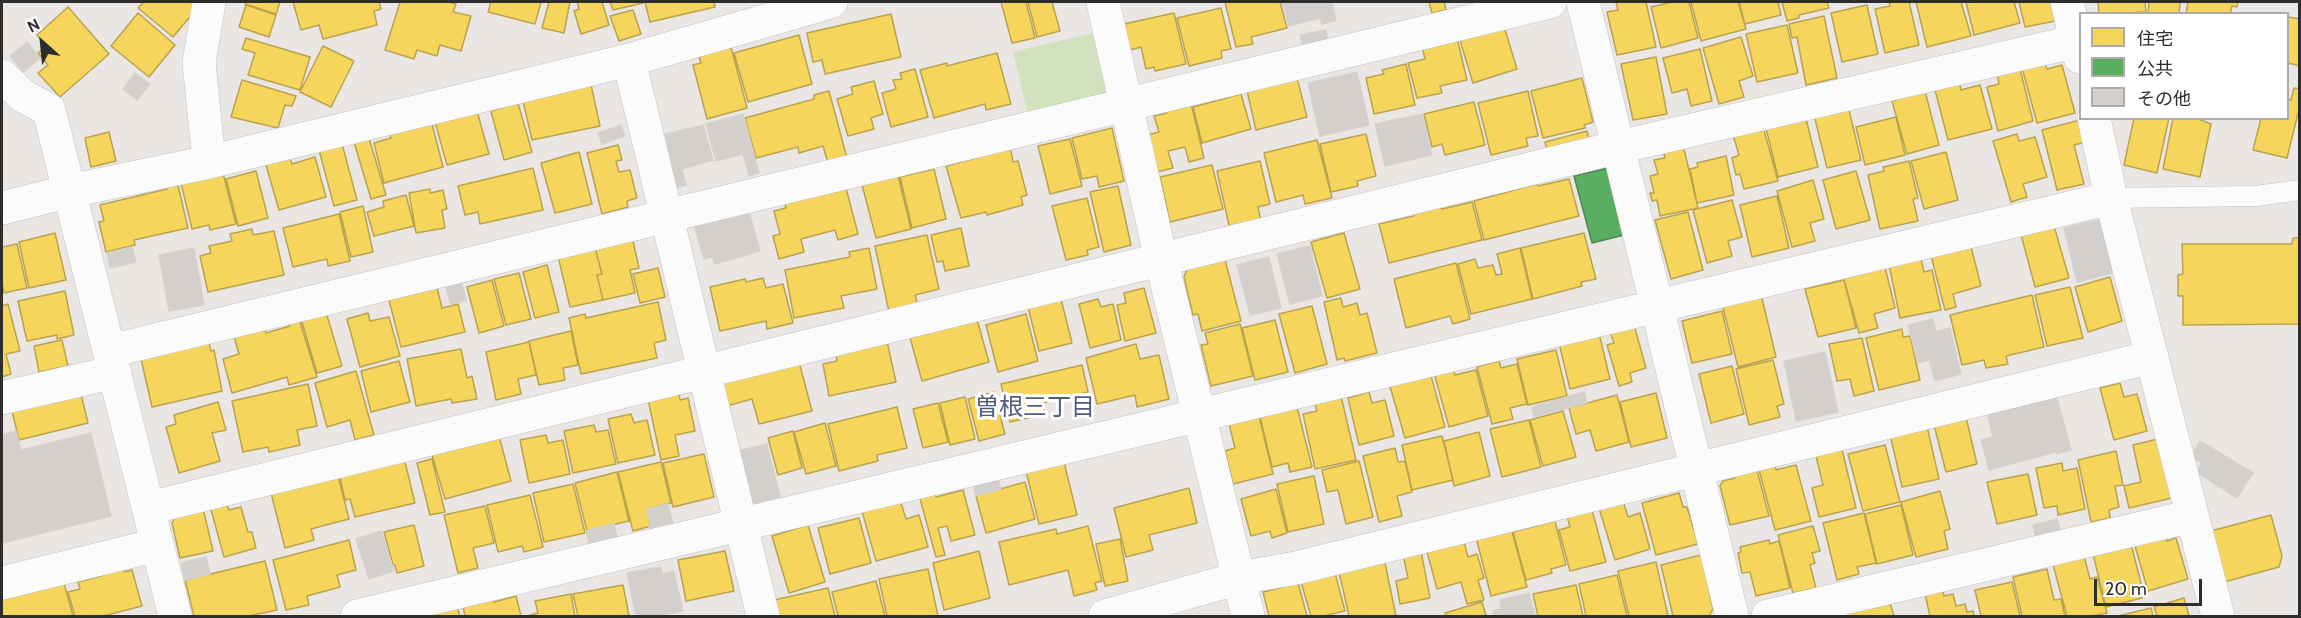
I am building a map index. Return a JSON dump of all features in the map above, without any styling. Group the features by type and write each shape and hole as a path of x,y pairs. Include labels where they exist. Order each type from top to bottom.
{"street":[{"path":"209,2 199,63 209,162"},
{"path":"2,208 70,191 209,162 629,60 831,2"},
{"path":"1102,2 1161,259 1248,616"},
{"path":"2,398 113,361 666,216 1550,2"},
{"path":"1583,2 1732,616"},
{"path":"149,508 1619,147 2079,49 2067,2"},
{"path":"629,60 763,616"},
{"path":"2,76 23,96 49,110 175,616"},
{"path":"2094,120 2111,198 2218,616"},
{"path":"357,616 2111,198"},
{"path":"1105,616 1239,578 1296,568 2152,357"},
{"path":"1768,616 2192,516"},
{"path":"2,583 157,545"}],"lane":[{"path":"2111,198 2256,196 2300,190"}],"green space":[{"path":"1092,33 1108,99 1029,118 1013,52"}],"building: 住宅":[{"path":"144,2 194,2 199,6 173,37 138,8"},
{"path":"246,2 280,2 276,14 245,4"},
{"path":"293,2 379,2 381,9 374,11 377,25 323,39 319,25 301,30"},
{"path":"400,2 449,2 456,4 453,12 471,16 461,51 440,45 437,56 417,50 414,59 385,50"},
{"path":"491,2 541,2 535,24 488,12"},
{"path":"549,2 570,2 564,33 542,28"},
{"path":"577,2 602,2 609,25 581,34 574,11 579,9"},
{"path":"610,2 642,2 643,3 613,10"},
{"path":"645,2 714,2 715,7 650,22"},
{"path":"1001,2 1026,2 1035,38 1012,43"},
{"path":"1028,2 1052,2 1060,31 1037,37"},
{"path":"1225,2 1280,2 1287,28 1251,37 1253,44 1236,47"},
{"path":"1429,2 1444,2 1446,10 1432,13"},
{"path":"1616,2 1646,2 1656,47 1617,55 1607,12 1618,10"},
{"path":"1672,2 1689,2 1698,38 1661,48 1651,7"},
{"path":"1691,2 1738,2 1746,29 1701,41"},
{"path":"1739,2 1778,2 1781,15 1745,24"},
{"path":"1782,2 1827,2 1829,8 1799,15 1799,18 1787,21"},
{"path":"1889,2 1909,2 1919,45 1885,53 1875,9 1890,6"},
{"path":"1916,2 1961,2 1971,36 1927,47"},
{"path":"1966,2 2014,2 2020,23 1974,35"},
{"path":"2019,2 2051,2 2055,21 2025,27"},
{"path":"2098,2 2145,2 2146,12 2099,12"},
{"path":"2149,2 2180,2 2179,12 2148,12"},
{"path":"2188,2 2238,2 2237,7 2232,6 2230,12 2186,12"},
{"path":"246,5 276,15 269,37 239,27"},
{"path":"1867,5 1878,54 1842,62 1831,13"},
{"path":"68,7 109,54 60,97 38,73 48,65 38,53 47,46 37,35"},
{"path":"1221,8 1231,49 1221,51 1222,58 1189,66 1177,18"},
{"path":"633,10 641,34 619,41 610,16"},
{"path":"138,13 175,45 149,77 111,46"},
{"path":"1174,13 1186,64 1155,71 1154,67 1146,69 1141,47 1130,50 1124,24"},
{"path":"891,14 901,57 825,74 822,60 813,62 807,33"},
{"path":"1824,16 1837,78 1806,85 1797,37 1792,38 1789,24"},
{"path":"2289,17 2300,19 2300,66 2289,63"},
{"path":"1503,23 1517,69 1473,83 1459,37"},
{"path":"1787,25 1798,73 1757,82 1746,34"},
{"path":"1456,34 1467,80 1440,86 1442,93 1417,98 1408,63 1425,59 1421,43"},
{"path":"799,35 812,84 748,102 734,53"},
{"path":"1741,37 1753,76 1739,81 1744,97 1719,104 1703,48"},
{"path":"246,38 310,57 300,90 248,75 255,53 242,49"},
{"path":"323,46 354,61 331,107 300,92"},
{"path":"731,47 747,108 707,119 693,65 701,63 699,56"},
{"path":"1700,49 1712,101 1691,106 1687,89 1672,93 1663,58"},
{"path":"997,53 1011,104 986,110 985,104 934,118 920,70 947,63 947,66"},
{"path":"1656,57 1667,114 1633,120 1621,64"},
{"path":"2043,59 2047,69 2062,65 2075,113 2037,123 2021,64"},
{"path":"1406,64 1415,105 1374,114 1366,78 1384,74 1382,70"},
{"path":"915,69 928,117 891,127 882,93 896,89 893,80 902,79 900,73"},
{"path":"2020,69 2033,121 1998,131 1987,87 1999,84 1997,74"},
{"path":"1296,74 1307,117 1256,130 1246,86"},
{"path":"1582,78 1593,122 1584,125 1585,128 1543,138 1531,91"},
{"path":"242,80 296,96 292,106 285,105 278,128 231,117"},
{"path":"590,80 600,126 532,140 522,96"},
{"path":"1959,80 1961,90 1980,85 1992,129 1948,140 1934,86"},
{"path":"874,81 883,114 871,118 874,129 848,136 837,99 853,94 851,87"},
{"path":"2294,88 2300,89 2300,105 2287,158 2253,150 2260,120 2289,120 2289,99 2291,100"},
{"path":"829,91 847,158 828,163 823,146 799,153 798,147 756,158 745,118 814,99 814,95"},
{"path":"1528,91 1538,136 1526,138 1528,146 1491,155 1478,103"},
{"path":"1925,91 1939,145 1907,154 1892,101"},
{"path":"1241,94 1251,129 1202,143 1193,107"},
{"path":"1190,99 1204,158 1189,162 1185,147 1168,151 1173,168 1157,172 1148,135 1159,132 1154,116 1167,113 1164,105"},
{"path":"1474,102 1485,145 1445,155 1442,144 1432,147 1424,114"},
{"path":"518,103 532,152 504,160 491,111"},
{"path":"1848,106 1861,160 1827,168 1814,115"},
{"path":"477,111 489,154 447,165 435,122"},
{"path":"1805,115 1818,167 1778,177 1765,124"},
{"path":"1896,117 1905,155 1865,165 1856,127"},
{"path":"431,120 443,167 384,183 374,143 391,138 388,131"},
{"path":"2080,120 2086,142 2074,145 2084,184 2057,190 2042,130"},
{"path":"2134,120 2169,120 2157,173 2124,165"},
{"path":"2173,120 2201,120 2211,124 2200,177 2163,169"},
{"path":"1763,127 1778,181 1744,189 1740,174 1736,175 1732,158 1739,155 1733,135"},
{"path":"1112,128 1124,181 1099,187 1097,176 1082,179 1072,138"},
{"path":"1587,131 1590,143 1548,154 1545,142"},
{"path":"109,132 116,161 91,167 85,138"},
{"path":"1366,134 1376,176 1357,181 1358,186 1331,192 1320,144"},
{"path":"2017,134 2019,141 2035,137 2047,177 2023,184 2027,197 2011,202 1993,141"},
{"path":"369,138 386,195 371,199 354,142"},
{"path":"1070,139 1082,186 1050,194 1038,146"},
{"path":"341,140 357,200 334,206 318,146"},
{"path":"1317,140 1332,198 1305,204 1303,195 1276,202 1264,153"},
{"path":"618,145 622,160 616,161 619,172 630,170 637,198 627,201 628,207 602,214 587,153"},
{"path":"1683,145 1698,208 1660,216 1657,200 1652,201 1650,193 1654,193 1650,176 1658,174 1654,160 1665,158 1663,150"},
{"path":"1010,146 1013,162 1018,161 1027,195 1021,197 1023,205 987,215 986,212 961,218 946,166"},
{"path":"288,152 292,164 315,157 326,197 279,210 264,158"},
{"path":"579,152 592,204 555,213 541,163"},
{"path":"1946,152 1958,200 1924,209 1911,161"},
{"path":"1726,156 1734,195 1697,203 1690,169 1698,167 1697,163"},
{"path":"1260,161 1270,204 1258,207 1261,223 1230,230 1217,171"},
{"path":"1909,161 1918,198 1913,199 1918,221 1880,229 1868,175 1884,171 1883,167"},
{"path":"1212,165 1223,209 1170,222 1160,177"},
{"path":"533,168 543,210 480,224 478,212 465,215 458,186"},
{"path":"934,169 946,219 912,228 900,177"},
{"path":"256,171 268,218 238,226 226,179"},
{"path":"897,171 911,229 876,238 861,181"},
{"path":"1856,171 1870,220 1836,229 1823,180"},
{"path":"223,173 236,224 210,230 209,225 192,229 181,183"},
{"path":"1569,179 1579,216 1484,240 1474,201 1537,184 1538,186"},
{"path":"1813,180 1824,219 1810,223 1815,241 1792,247 1777,191"},
{"path":"177,181 188,228 134,240 135,245 106,252 99,222 104,221 100,205 167,189 165,183"},
{"path":"845,184 858,234 838,240 835,230 801,239 804,252 779,259 773,236 780,234 774,211 786,208 784,201"},
{"path":"1118,186 1131,245 1104,252 1090,192"},
{"path":"430,189 430,193 443,190 447,209 442,210 445,228 416,233 409,193"},
{"path":"406,195 414,226 374,236 367,212 384,207 383,201"},
{"path":"1777,196 1789,248 1752,257 1740,205"},
{"path":"1087,198 1099,247 1087,250 1088,255 1066,260 1052,206"},
{"path":"1732,200 1742,237 1728,241 1732,256 1707,263 1693,210"},
{"path":"1472,202 1482,240 1389,263 1379,224 1414,216 1413,212 1440,206 1442,209"},
{"path":"363,206 373,252 351,257 340,212"},
{"path":"1688,212 1703,270 1671,279 1655,220"},
{"path":"339,214 350,261 328,266 327,259 293,267 283,228"},
{"path":"2052,219 2069,278 2035,287 2019,227"},
{"path":"961,228 969,266 945,271 943,261 937,262 931,235"},
{"path":"252,229 253,235 274,231 284,275 208,292 200,256 211,253 209,246 232,241 230,234"},
{"path":"55,233 66,280 29,288 19,242"},
{"path":"1344,233 1360,289 1327,298 1311,242"},
{"path":"1584,233 1596,279 1581,282 1582,286 1533,299 1521,248"},
{"path":"927,235 939,289 915,295 918,306 889,312 875,246"},
{"path":"2293,238 2300,238 2300,324 2183,325 2183,296 2178,296 2178,275 2183,274 2182,244 2292,244"},
{"path":"1969,239 1981,286 1953,294 1956,307 1945,310 1929,248"},
{"path":"633,241 639,268 630,270 635,293 603,300 597,275 602,274 594,244"},
{"path":"17,244 27,288 4,293 2,247"},
{"path":"595,248 602,274 597,275 603,300 570,307 558,256"},
{"path":"869,248 877,289 841,296 844,308 794,318 785,270 850,257 849,252"},
{"path":"1520,248 1532,299 1471,314 1458,264 1475,259 1478,268 1493,265 1496,275 1502,274 1497,254"},
{"path":"1224,256 1241,321 1202,331 1198,314 1193,315 1184,277 1189,264"},
{"path":"1921,258 1924,272 1932,270 1941,310 1900,318 1889,265"},
{"path":"1883,259 1895,308 1874,314 1878,328 1859,333 1841,269"},
{"path":"1456,263 1470,319 1453,324 1450,316 1406,328 1394,279"},
{"path":"547,265 559,312 535,318 523,272"},
{"path":"658,268 665,297 640,303 633,274"},
{"path":"519,273 531,319 506,325 494,279"},
{"path":"2110,277 2122,321 2088,332 2075,287"},
{"path":"763,278 766,288 783,284 793,323 767,329 766,321 720,331 710,287 745,279 746,282"},
{"path":"492,280 504,326 479,333 467,287"},
{"path":"1844,280 1856,328 1818,337 1805,289"},
{"path":"2070,287 2083,338 2047,346 2035,295"},
{"path":"437,288 442,308 458,304 465,332 401,347 389,300"},
{"path":"1144,288 1156,333 1125,341 1117,305 1126,303 1124,293"},
{"path":"65,291 74,335 57,339 57,335 27,341 18,301"},
{"path":"1761,294 1776,357 1738,367 1722,303"},
{"path":"2032,295 2044,347 2006,356 2008,364 1986,368 1984,360 1962,365 1950,315"},
{"path":"1341,298 1343,307 1357,303 1360,315 1367,313 1377,353 1345,361 1344,358 1337,360 1324,302"},
{"path":"1061,299 1072,343 1039,351 1028,307"},
{"path":"1098,299 1101,307 1113,304 1121,340 1090,348 1079,304"},
{"path":"658,302 666,340 654,343 657,358 581,374 569,318 585,314 586,318"},
{"path":"8,304 20,351 6,354 11,374 2,377 2,306"},
{"path":"1312,306 1327,364 1295,373 1279,314"},
{"path":"1722,311 1732,354 1692,363 1682,321"},
{"path":"326,312 342,366 317,373 301,319"},
{"path":"368,313 370,321 389,317 400,356 360,367 347,319"},
{"path":"1026,314 1038,361 998,372 986,325"},
{"path":"976,316 989,362 922,381 909,334"},
{"path":"299,319 317,377 289,385 287,377 232,393 223,359 239,354 234,336 264,327 266,333 290,326 289,322"},
{"path":"1275,320 1288,372 1255,380 1242,328"},
{"path":"1240,324 1253,376 1211,386 1201,345 1208,344 1205,333"},
{"path":"1634,325 1646,368 1630,373 1632,382 1619,386 1607,345 1614,343 1610,332"},
{"path":"1598,329 1610,379 1570,389 1558,339"},
{"path":"1902,329 1903,337 1910,336 1920,380 1879,390 1866,338"},
{"path":"571,331 578,365 563,368 565,380 539,385 529,341"},
{"path":"886,337 896,382 829,396 823,364 837,361 835,349"},
{"path":"1862,338 1874,391 1854,396 1850,379 1837,381 1829,344"},
{"path":"62,340 68,366 39,372 34,346"},
{"path":"529,342 536,375 518,379 521,394 496,400 486,352"},
{"path":"209,343 211,351 214,350 222,391 152,407 141,359"},
{"path":"1136,344 1140,359 1159,355 1169,399 1137,407 1135,395 1097,404 1086,358"},
{"path":"461,349 467,378 472,376 477,399 452,403 451,399 416,406 407,359"},
{"path":"1556,350 1567,396 1528,405 1517,359"},
{"path":"1773,360 1784,404 1777,406 1780,417 1749,425 1736,369"},
{"path":"399,361 410,402 371,412 361,371"},
{"path":"1499,361 1501,368 1517,364 1527,404 1510,408 1513,419 1492,424 1477,367"},
{"path":"799,362 812,411 759,424 752,399 727,406 723,386 732,376"},
{"path":"1082,365 1088,392 1042,403 1045,414 1010,422 1001,384"},
{"path":"1732,366 1744,414 1711,423 1699,374"},
{"path":"1453,368 1455,375 1476,370 1488,416 1449,427 1434,373"},
{"path":"356,371 374,435 355,440 350,420 327,427 315,383"},
{"path":"1430,372 1445,427 1405,438 1389,383"},
{"path":"2120,383 2124,397 2137,394 2147,431 2114,440 2100,388"},
{"path":"308,384 317,426 297,430 300,445 269,452 268,447 243,452 232,401"},
{"path":"80,390 88,423 19,440 11,407"},
{"path":"679,392 680,400 688,398 695,431 675,435 679,456 661,460 648,399"},
{"path":"994,392 1005,434 979,441 968,399"},
{"path":"1340,392 1356,460 1315,469 1303,414 1317,411 1314,399"},
{"path":"1369,392 1372,403 1385,400 1394,436 1359,445 1348,398"},
{"path":"1656,393 1667,438 1631,447 1620,402"},
{"path":"1617,395 1629,442 1596,451 1590,430 1576,434 1569,408"},
{"path":"965,397 975,439 950,445 940,403"},
{"path":"218,402 226,430 212,433 220,461 179,473 166,427 176,424 174,415"},
{"path":"938,403 948,442 923,448 913,409"},
{"path":"1296,403 1312,467 1290,472 1288,463 1272,467 1259,412"},
{"path":"897,407 907,448 877,455 878,461 839,471 828,424"},
{"path":"1563,411 1576,457 1543,466 1530,420"},
{"path":"1258,412 1273,474 1233,484 1225,451 1235,448 1228,420"},
{"path":"631,414 634,423 647,420 655,455 618,463 608,419"},
{"path":"1966,417 1977,464 1946,472 1934,425"},
{"path":"1529,420 1541,467 1502,477 1490,429"},
{"path":"825,423 836,466 806,474 794,432"},
{"path":"594,425 596,432 608,430 616,464 573,473 564,431"},
{"path":"1927,426 1939,479 1902,487 1890,434"},
{"path":"793,431 802,468 778,475 768,438"},
{"path":"1479,432 1490,476 1454,486 1444,441"},
{"path":"546,435 548,443 563,440 570,474 529,483 520,440"},
{"path":"499,436 511,481 445,499 432,455"},
{"path":"1442,436 1453,480 1412,490 1402,445"},
{"path":"2158,439 2172,498 2129,508 2124,486 2141,482 2133,445"},
{"path":"1841,445 1856,508 1819,517 1812,488 1823,485 1815,452"},
{"path":"1885,445 1900,502 1863,511 1848,454"},
{"path":"1395,448 1398,462 1405,461 1412,492 1397,496 1402,516 1379,522 1363,456"},
{"path":"2116,451 2123,485 2115,486 2119,507 2109,510 2110,518 2091,522 2078,460"},
{"path":"704,454 714,497 673,507 663,463"},
{"path":"404,458 415,503 355,517 350,499 345,500 339,473"},
{"path":"432,459 445,512 430,515 417,463"},
{"path":"1359,461 1373,517 1346,524 1338,490 1327,492 1322,470"},
{"path":"661,462 671,503 647,509 651,526 633,531 618,472"},
{"path":"1064,462 1077,515 1039,524 1026,471"},
{"path":"1774,462 1776,470 1796,465 1811,521 1775,530 1758,466"},
{"path":"2062,463 2063,471 2077,468 2085,509 2058,515 2057,506 2044,508 2036,468"},
{"path":"1756,467 1769,516 1730,525 1720,486 1723,481 1735,478 1734,474"},
{"path":"337,472 349,519 311,529 314,540 285,548 270,489"},
{"path":"617,472 629,521 587,531 575,483"},
{"path":"2028,474 2037,515 1997,524 1987,482"},
{"path":"1314,476 1324,524 1288,532 1277,484"},
{"path":"1025,482 1035,519 986,533 976,496"},
{"path":"573,484 585,533 544,542 533,493"},
{"path":"1189,488 1197,523 1149,535 1153,550 1126,557 1114,508"},
{"path":"1276,489 1287,533 1272,538 1270,531 1251,536 1241,499"},
{"path":"963,490 975,535 951,541 947,526 938,528 945,555 936,557 919,495 934,491 936,497"},
{"path":"1940,491 1950,529 1944,531 1948,549 1916,557 1901,502"},
{"path":"1679,493 1683,507 1687,507 1698,544 1656,555 1642,503"},
{"path":"530,495 543,547 524,552 522,546 498,552 487,505"},
{"path":"900,500 906,519 919,515 928,547 876,561 862,511"},
{"path":"1623,501 1628,517 1640,513 1650,549 1615,560 1599,508"},
{"path":"226,502 229,510 241,507 248,532 252,532 256,548 224,557 210,506"},
{"path":"202,504 213,551 180,558 172,523 180,509"},
{"path":"1901,505 1913,555 1877,564 1865,514"},
{"path":"485,506 494,543 473,548 478,568 458,573 444,515"},
{"path":"1592,510 1606,562 1570,571 1559,530 1570,527 1567,516"},
{"path":"1864,513 1876,563 1857,567 1859,574 1837,580 1823,523"},
{"path":"2271,515 2282,556 2279,567 2224,582 2211,531"},
{"path":"859,518 871,563 830,574 818,528"},
{"path":"1555,521 1566,565 1551,569 1552,573 1526,580 1513,532"},
{"path":"414,525 424,566 397,573 384,532"},
{"path":"808,525 825,582 789,593 772,536"},
{"path":"1088,526 1102,581 1095,583 1097,590 1074,596 1068,570 1009,585 999,542 1056,529 1057,534"},
{"path":"1813,526 1820,551 1812,553 1815,563 1810,565 1816,588 1793,593 1778,535"},
{"path":"1511,528 1527,587 1491,596 1476,537"},
{"path":"2164,532 2167,541 2176,538 2188,579 2148,591 2133,539"},
{"path":"1463,538 1468,557 1477,554 1484,578 1478,580 1484,600 1467,604 1461,582 1437,589 1426,548"},
{"path":"1120,539 1128,581 1105,586 1096,544"},
{"path":"349,540 356,570 337,575 340,587 307,596 309,605 286,610 273,560"},
{"path":"1769,540 1770,544 1779,541 1790,588 1756,596 1750,572 1742,573 1738,553 1741,552 1740,547"},
{"path":"2131,544 2142,587 2140,588 2142,598 2106,607 2093,554"},
{"path":"725,551 734,591 686,601 678,560"},
{"path":"979,551 990,598 944,610 933,563"},
{"path":"1421,551 1430,598 1400,604 1396,581 1408,578 1403,554"},
{"path":"2083,552 2090,579 2097,577 2107,613 2092,616 2067,616 2052,561"},
{"path":"1701,555 1713,609 1709,616 1673,616 1661,565"},
{"path":"265,561 277,610 249,616 194,616 185,580"},
{"path":"1656,562 1668,616 1629,616 1618,571"},
{"path":"1385,563 1396,616 1349,616 1339,572"},
{"path":"122,564 124,572 132,570 142,606 103,616 75,616 68,592 80,589 78,582 101,576"},
{"path":"928,569 938,616 887,616 879,579"},
{"path":"2047,569 2054,600 2061,599 2065,616 2022,616 2013,577"},
{"path":"1335,573 1345,611 1311,616 1301,582"},
{"path":"1617,575 1627,616 1586,616 1579,584"},
{"path":"876,581 885,616 838,616 832,592"},
{"path":"2012,582 2020,616 1981,616 1975,590"},
{"path":"64,583 73,616 2,616 2,598"},
{"path":"1298,583 1307,616 1269,616 1263,592"},
{"path":"623,585 629,616 578,616 573,594"},
{"path":"1576,585 1583,616 1538,616 1533,594"},
{"path":"1942,586 1944,596 1953,594 1956,606 1965,604 1967,612 1973,611 1974,616 1930,616 1924,590"},
{"path":"828,588 835,616 778,616 774,600"},
{"path":"571,594 575,616 527,616 538,613 535,601"},
{"path":"516,596 521,616 465,616 463,606 493,599 494,602"},
{"path":"2184,598 2189,616 2157,616 2154,607"},
{"path":"1482,602 1486,616 1446,616 1445,613"},
{"path":"1890,603 1894,616 1843,616 1842,614"},
{"path":"457,607 460,616 426,616"},
{"path":"2151,608 2153,616 2118,616"}],"building: 公共":[{"path":"1607,168 1624,235 1592,243 1574,176"}],"building: その他":[{"path":"1282,2 1332,2 1336,21 1322,24 1320,18 1289,26"},
{"path":"1326,30 1328,43 1303,48 1300,35"},
{"path":"27,42 40,58 23,72 10,56"},
{"path":"1357,72 1369,125 1320,136 1308,83"},
{"path":"135,73 150,84 137,100 123,89"},
{"path":"743,114 759,173 749,176 743,154 716,161 706,124"},
{"path":"1422,114 1432,155 1385,166 1375,124"},
{"path":"621,125 625,136 602,144 598,133"},
{"path":"703,125 713,160 682,169 686,185 676,188 662,135"},
{"path":"747,205 760,251 715,264 713,257 704,259 693,221"},
{"path":"2103,219 2116,272 2077,282 2064,228"},
{"path":"1310,246 1322,296 1290,304 1277,254"},
{"path":"132,247 136,262 110,268 107,253"},
{"path":"194,248 204,305 169,311 159,255"},
{"path":"1269,257 1281,308 1250,315 1237,265"},
{"path":"460,277 466,300 451,304 444,281"},
{"path":"1933,319 1936,331 1950,328 1961,374 1935,381 1929,360 1918,363 1908,325"},
{"path":"1825,352 1838,412 1796,421 1784,361"},
{"path":"1584,392 1587,403 1534,417 1532,407"},
{"path":"2042,397 2056,452 1989,470 1981,440 1993,437 1987,412"},
{"path":"2057,398 2071,450 2057,454 2043,401"},
{"path":"16,431 21,450 91,433 111,516 2,543 2,435"},
{"path":"2200,441 2253,473 2237,498 2196,472 2201,463 2191,456"},
{"path":"767,444 780,497 752,504 738,451"},
{"path":"997,476 1001,489 976,496 973,483"},
{"path":"668,504 675,532 651,537 647,509"},
{"path":"2057,519 2061,532 2036,539 2033,525"},
{"path":"614,524 619,546 591,553 586,531"},
{"path":"381,531 394,571 369,579 356,539"},
{"path":"206,557 210,574 185,580 181,563"},
{"path":"661,567 662,574 674,571 683,611 659,616 636,616 627,573"},
{"path":"1529,593 1535,616 1494,616 1493,611 1501,609 1500,600"}],"district":[{"name":"曽根三丁目","path":"1035,408"}]}
